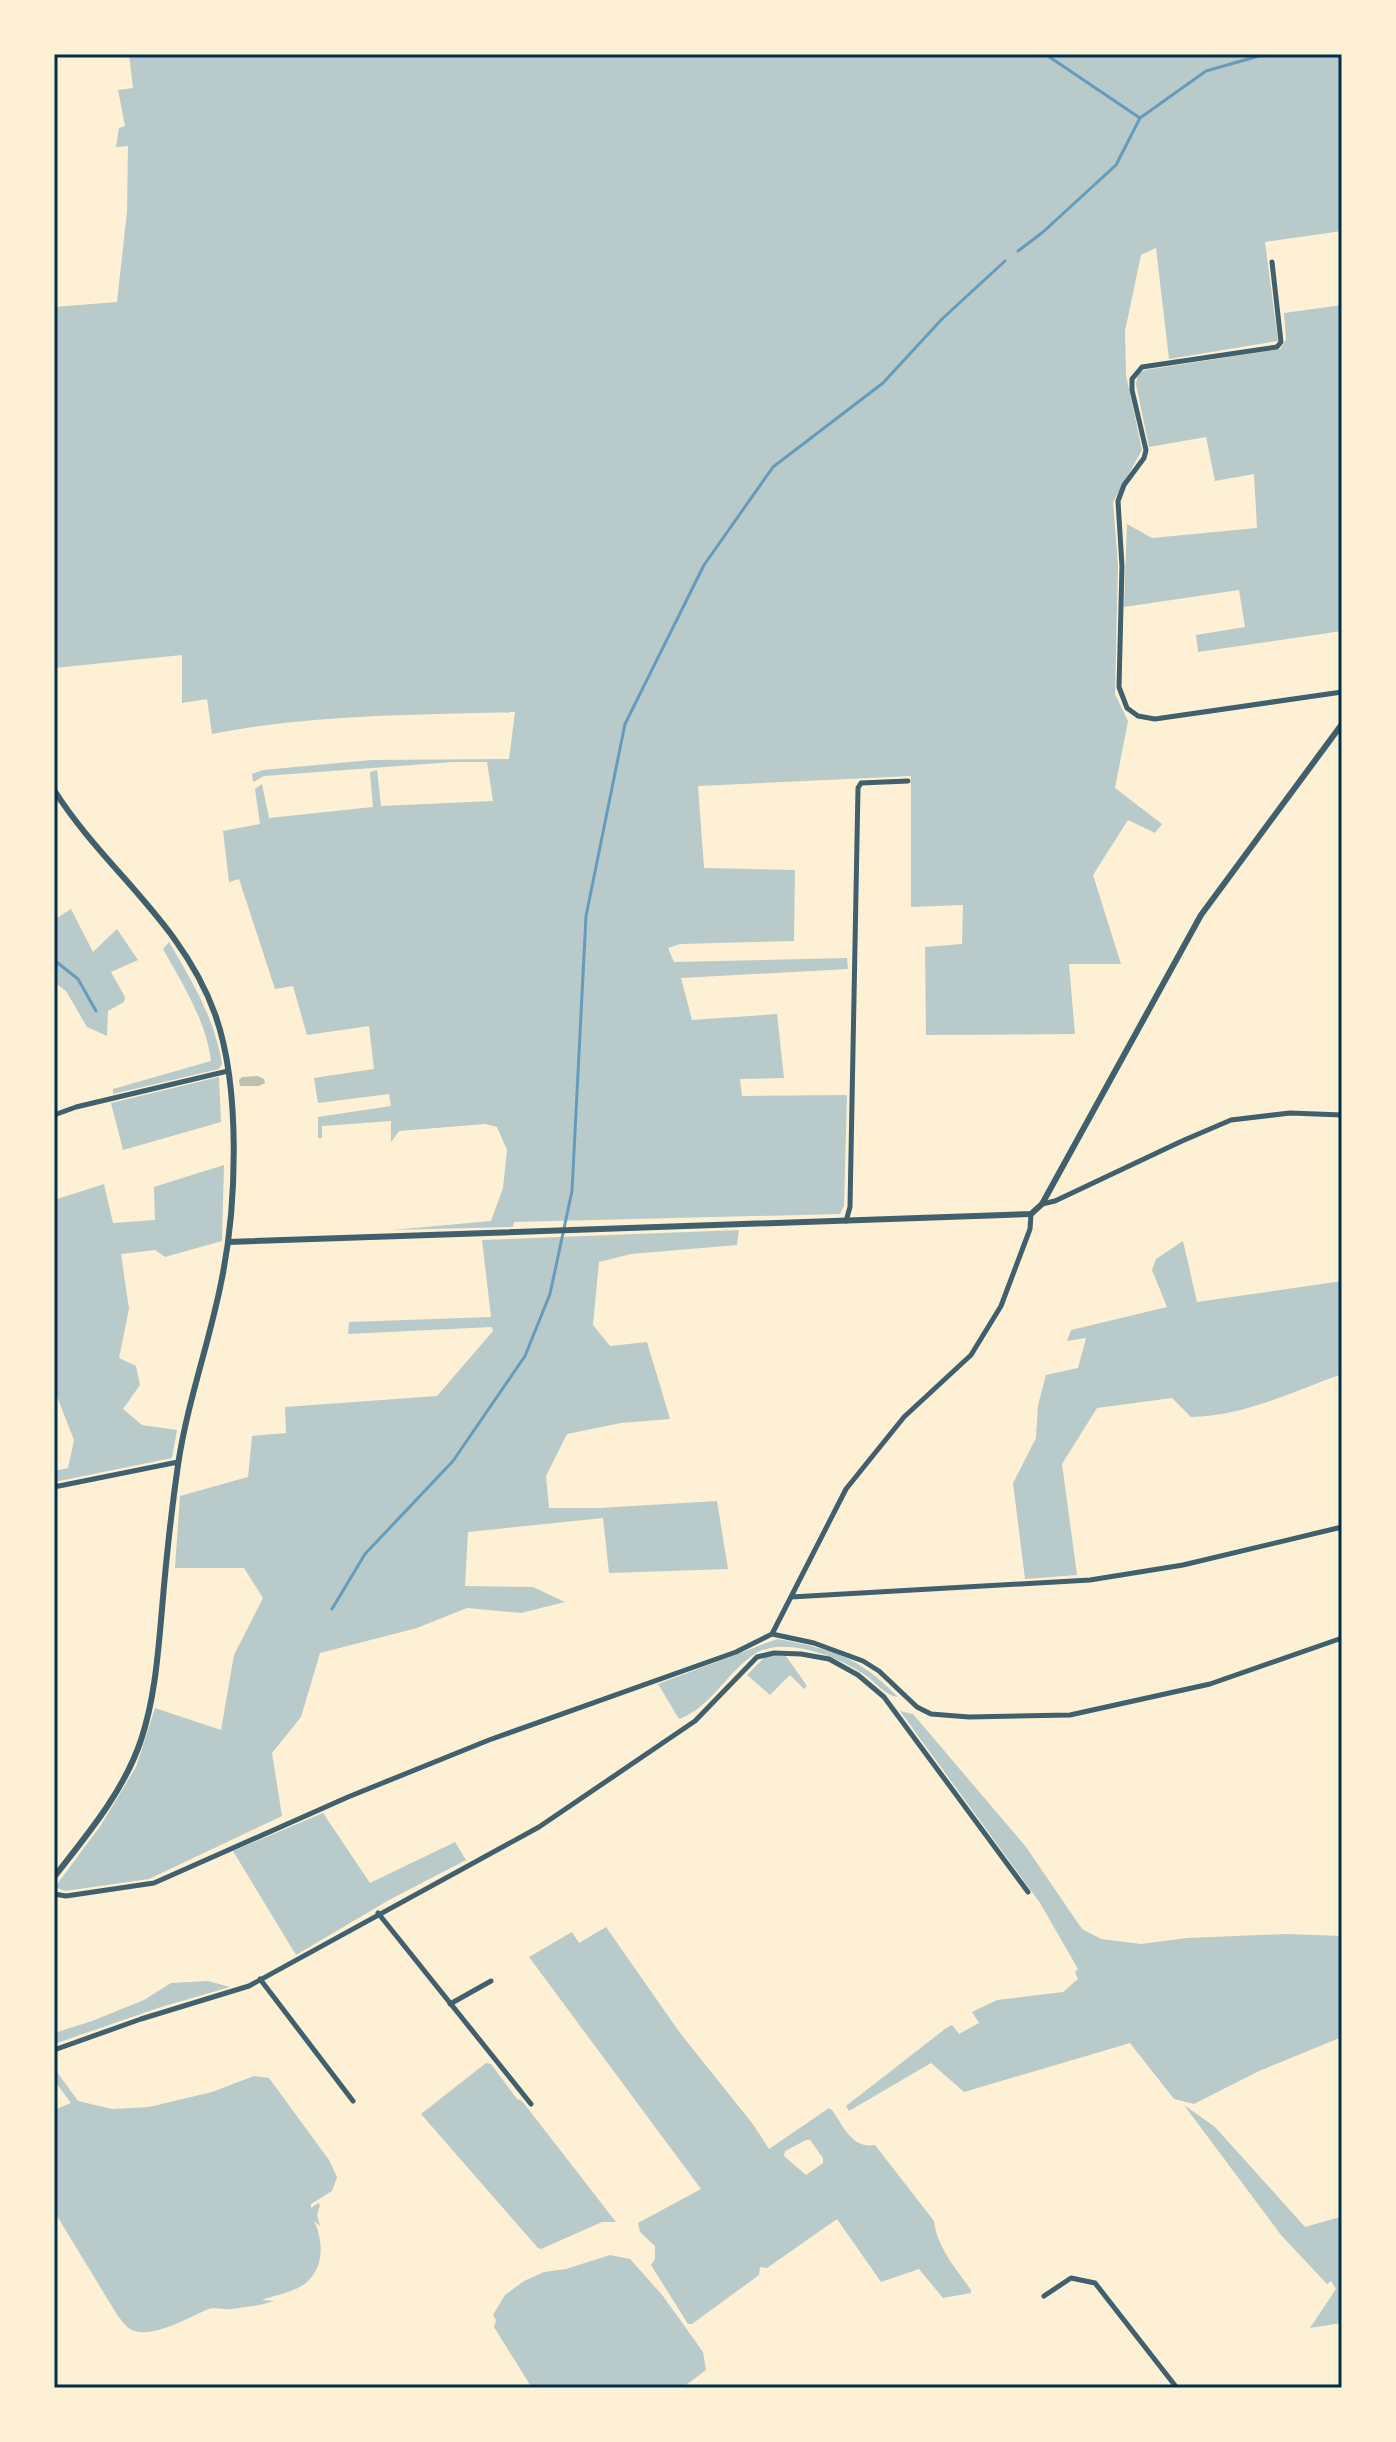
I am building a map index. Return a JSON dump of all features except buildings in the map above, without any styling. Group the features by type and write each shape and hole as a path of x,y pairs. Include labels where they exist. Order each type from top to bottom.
{"street":[{"path":"1272,262 1281,342 1277,347 1142,367 1132,379 1146,450 1144,458 1124,485 1118,501 1122,566 1119,687 1127,708 1138,716 1155,719 1342,692"},
{"path":"54,1894 66,1896 154,1883 348,1797 489,1740 736,1652 772,1634 846,1489 904,1417 971,1355 979,1343 1001,1306 1021,1255 1031,1214 1042,1204 1201,915 1342,724"},
{"path":"846,1221 850,1207 858,788 861,783 908,781"},
{"path":"54,790 85,833 156,912 187,954 214,1012 228,1071 232,1125 228,1242 221,1284 178,1462 157,1664 141,1740 118,1788 54,1877"},
{"path":"54,1115 228,1071"},
{"path":"1042,1204 1055,1201 1231,1120 1290,1113 1342,1115"},
{"path":"228,1242 1031,1214"},
{"path":"54,1487 178,1462"},
{"path":"791,1597 1090,1580 1183,1565 1342,1527"},
{"path":"772,1634 814,1643 863,1661 879,1671 917,1707 931,1714 969,1717 1070,1715 1210,1684 1342,1638"},
{"path":"54,2050 249,1986 539,1827 695,1721 757,1657 774,1653 829,1659 858,1675 884,1697 1028,1892"},
{"path":"378,1913 531,2104"},
{"path":"260,1979 353,2101"},
{"path":"450,2004 491,1981"},
{"path":"1044,2296 1071,2278 1095,2283 1177,2388"}],"shaded area":[{"path":"129,54 1342,54 1342,231 1265,242 1278,341 1169,359 1156,248 1141,255 1125,331 1126,375 1142,450 1113,502 1118,565 1115,694 1128,721 1115,788 1162,824 1155,833 1128,820 1093,875 1121,964 1069,964 1075,1034 926,1035 925,947 962,944 963,905 911,907 911,776 698,786 704,868 795,870 794,941 680,944 668,948 674,962 847,958 848,969 681,978 692,1020 777,1014 784,1078 740,1079 742,1096 847,1095 844,1206 840,1214 514,1222 513,1227 392,1230 491,1221 503,1188 507,1150 497,1127 485,1124 399,1131 391,1142 391,1121 322,1126 322,1138 318,1138 318,1117 391,1106 389,1094 318,1103 314,1078 374,1069 369,1026 307,1035 293,986 275,989 239,879 229,882 223,831 260,824 255,789 262,784 269,818 373,807 370,772 377,770 381,806 493,801 487,762 264,776 253,782 252,774 263,770 371,760 509,759 515,712 325,719 212,734 207,699 182,703 182,655 54,668 54,307 117,302 127,212 128,146 116,147 119,128 125,126 118,90 133,88"},
{"path":"1342,305 1342,631 1198,652 1196,635 1245,627 1239,590 1124,607 1127,524 1152,538 1257,528 1254,474 1215,481 1206,437 1149,447 1136,384 1138,374 1145,370 1280,349 1286,340 1284,313"},
{"path":"71,909 93,952 117,929 138,960 111,972 125,997 124,1002 108,1011 107,1036 87,1027 66,991 54,982 54,920"},
{"path":"169,942 208,1016 222,1064 219,1069 113,1094 113,1089 211,1061 199,1017 163,949"},
{"path":"219,1077 221,1122 123,1150 111,1103"},
{"path":"224,1165 222,1241 165,1257 155,1250 121,1254 129,1309 119,1358 136,1366 140,1385 123,1409 142,1425 177,1430 172,1458 54,1482 54,1471 68,1468 74,1440 54,1389 54,1200 104,1184 113,1223 155,1220 154,1187"},
{"path":"739,1230 737,1245 631,1254 599,1262 593,1325 610,1346 647,1342 670,1419 621,1423 567,1434 546,1476 549,1508 717,1501 728,1569 609,1573 603,1518 468,1532 465,1586 533,1587 565,1602 521,1613 467,1608 417,1628 320,1653 301,1717 272,1753 282,1816 149,1879 65,1891 55,1887 101,1825 136,1767 155,1708 221,1730 234,1655 263,1598 244,1568 175,1568 180,1496 248,1477 252,1436 286,1433 285,1407 437,1396 493,1331 492,1327 348,1334 349,1322 491,1317 482,1240"},
{"path":"1183,1241 1197,1302 1342,1281 1342,1374 1268,1402 1210,1416 1191,1417 1172,1398 1097,1408 1062,1464 1077,1575 1025,1579 1013,1483 1036,1438 1038,1405 1046,1375 1078,1368 1086,1338 1067,1341 1071,1330 1167,1307 1152,1270 1156,1259"},
{"path":"777,1639 843,1656 870,1672 898,1697 885,1692 857,1670 828,1656 780,1647 753,1655 700,1707 679,1719 658,1684"},
{"path":"766,1656 786,1656 807,1686 804,1689 790,1675 770,1695 747,1675"},
{"path":"900,1711 913,1714 1026,1847 1082,1929 1101,1939 1141,1944 1187,1938 1286,1934 1342,1936 1342,2037 1259,2071 1194,2104 1174,2099 1130,2043 964,2092 931,2063 849,2111 846,2106 945,2029 952,2025 959,2034 979,2023 972,2012 997,2000 1063,1992 1078,1979 1075,1972 1078,1969 1040,1903"},
{"path":"323,1813 370,1883 455,1842 466,1860 389,1900 296,1955 233,1851"},
{"path":"606,1927 680,2033 769,2149 829,2108 854,2140 860,2144 875,2145 934,2221 943,2249 971,2293 943,2298 919,2269 881,2282 837,2219 767,2268 760,2267 759,2275 688,2324 651,2265 655,2259 655,2246 640,2232 638,2223 701,2189 529,1957 572,1932 579,1943","holes":["810,2140 823,2158 823,2163 806,2175 784,2156 785,2151"]},
{"path":"208,1981 230,1987 54,2044 54,2033 144,2000 171,1983"},
{"path":"486,2063 491,2064 517,2099 522,2101 616,2222 602,2222 538,2248 421,2114"},
{"path":"54,2068 78,2101 112,2109 149,2107 212,2092 254,2076 269,2078 329,2160 337,2177 332,2191 311,2204 311,2208 318,2203 320,2205 317,2215 320,2226 314,2221 321,2249 313,2275 298,2288 262,2300 274,2301 268,2303 209,2309 152,2331 129,2328 116,2313 54,2211 54,2110 71,2103 54,2080"},
{"path":"1184,2105 1215,2127 1305,2227 1340,2217 1342,2211 1342,2323 1310,2328 1336,2289 1331,2281 1327,2284 1281,2235"},
{"path":"610,2255 630,2259 663,2296 703,2352 706,2370 682,2388 532,2388 494,2327 496,2320 493,2315 505,2295 524,2281 544,2272 566,2269"}],"waterway":[{"path":"1045,54 1140,118"},
{"path":"1018,251 1116,165 1140,118 1206,71 1266,54"},
{"path":"332,1609 365,1554 453,1461 525,1356 550,1294 572,1191 586,916 625,724 704,565 773,467 883,383 942,319 1005,261"},
{"path":"54,960 78,979 96,1011"}]}
